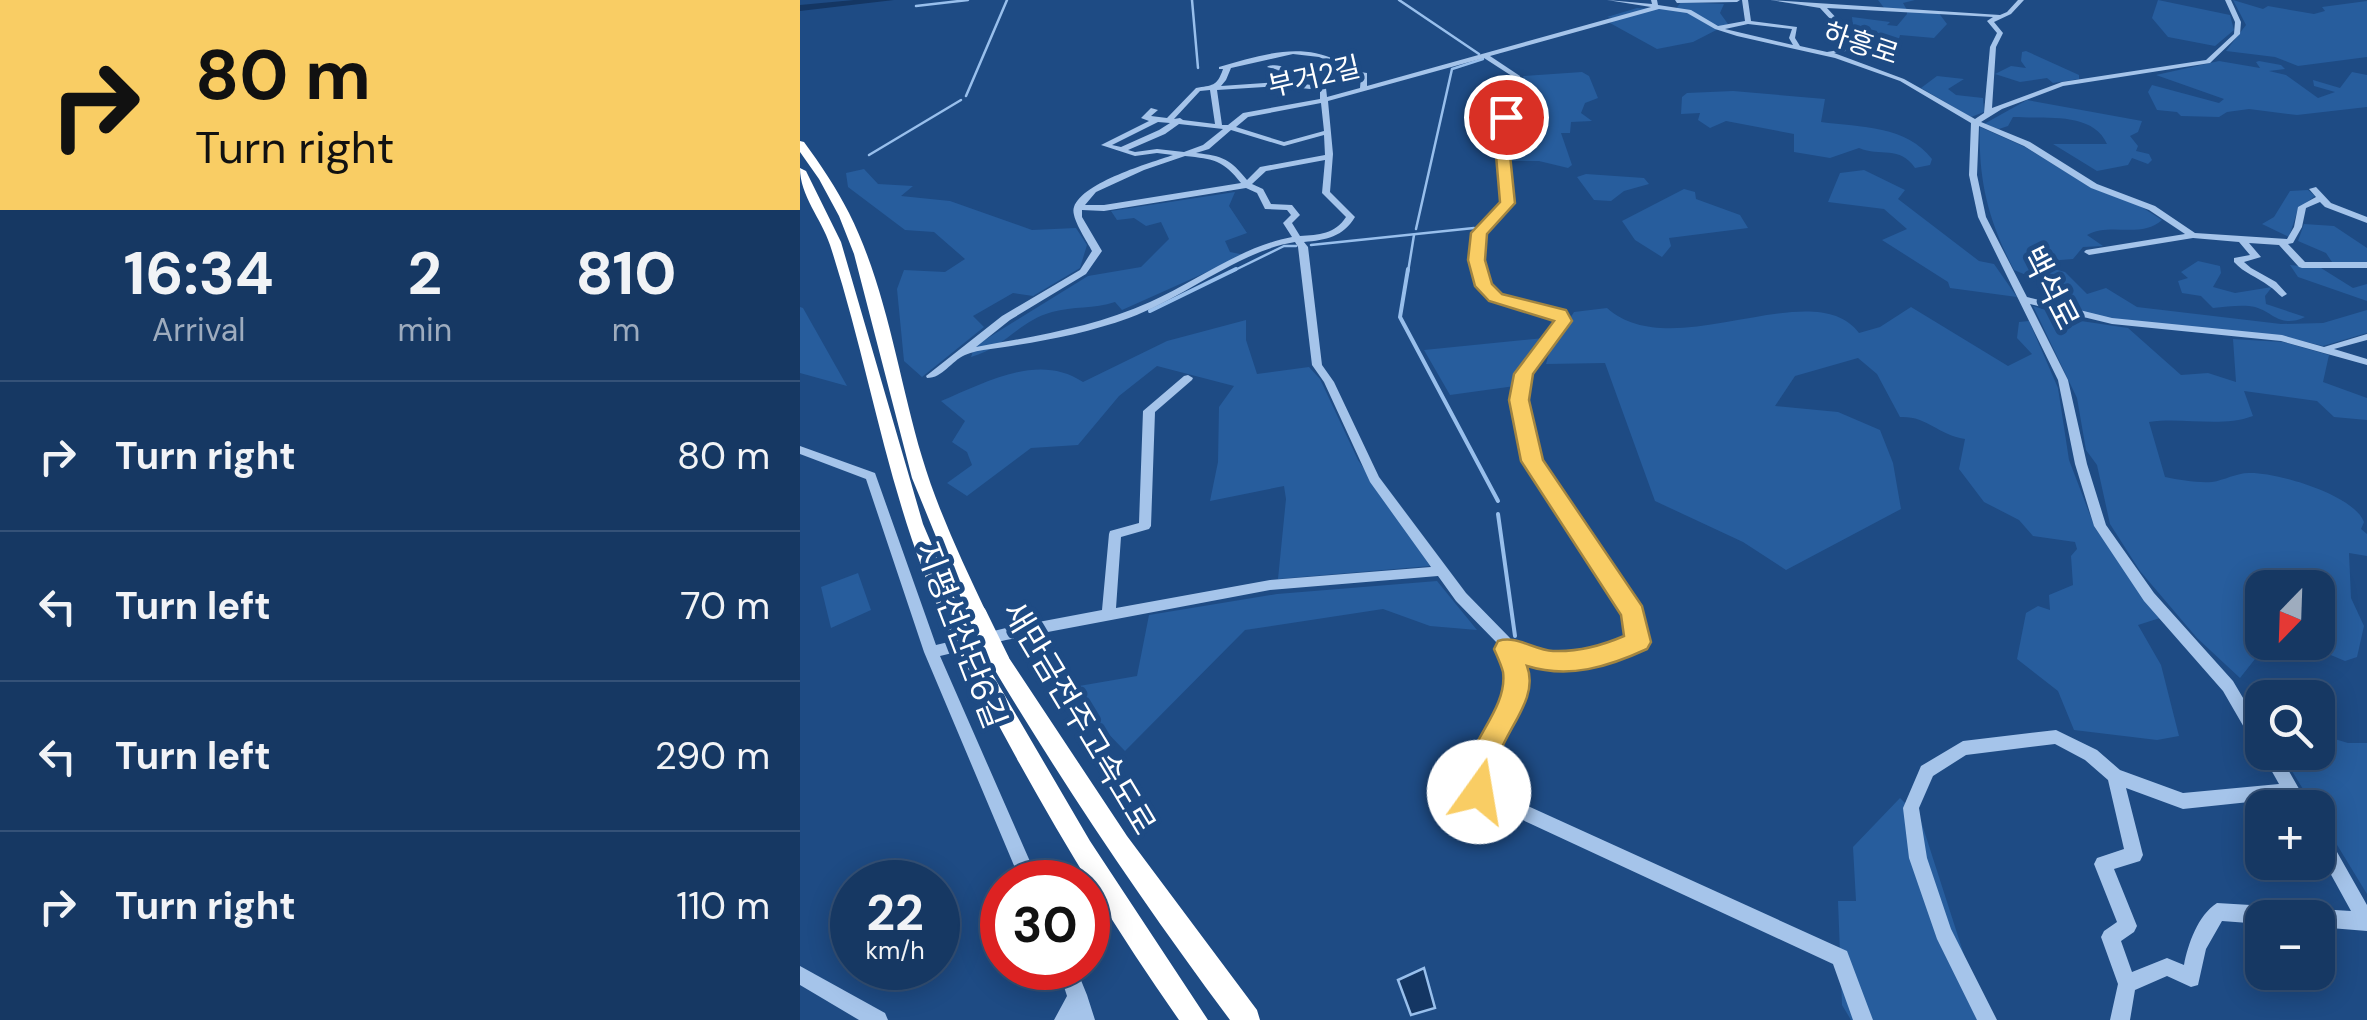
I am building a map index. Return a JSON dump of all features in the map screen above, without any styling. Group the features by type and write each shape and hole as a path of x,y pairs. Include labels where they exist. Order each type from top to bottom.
{"highway":[{"name":"새만금전주고속도로","path":"800,144 834,193 854,238 882,323 914,456 935,520 977,614 990,666 1033,773 1122,918 1195,1020"},
{"name":"새만금전주고속도로","path":"800,171 835,242 914,524 956,625 1248,1020"}],"street":[{"name":"하흥로","path":"1610,0 1701,14 1717,28 1826,52 1902,80 1976,122 2026,144 2094,186 2152,208 2193,236"},
{"path":"1670,8 1678,0 1737,0"},
{"path":"1745,0 1748,22"},
{"path":"1773,0 1999,16"},
{"path":"1988,113 1993,47 2000,33 1990,21 2009,13 2021,0"},
{"path":"1976,122 1988,113 2062,84 2208,62 2237,34 2238,22 2228,0"},
{"name":"부거2길","path":"1078,207 1093,190 1113,179 1206,146 1246,115 1324,100 1655,4"},
{"path":"1822,6 1861,48 1826,52"},
{"path":"1717,28 1748,22 1795,28 1792,38 1798,46"},
{"path":"1270,67 1287,52"},
{"path":"1219,126 1213,89 1226,67 1287,52 1326,56 1334,61 1336,71"},
{"path":"1484,55 1518,76 1525,102 1506,117 1503,155 1508,203 1479,233 1476,260 1484,286 1496,297 1560,314 1563,321 1523,374 1519,400 1532,461 1633,613 1638,642 1607,656 1551,662 1507,649"},
{"path":"1226,67 1282,68 1280,73 1365,74 1363,88"},
{"path":"1295,105 1289,95 1302,72"},
{"path":"960,352 1092,326 1148,307 1281,242 1328,236 1349,223 1351,217 1326,192 1331,173 1326,157 1328,132 1323,88 1296,85 1198,89 1175,119 1121,150"},
{"path":"1301,240 1292,235 1287,223 1296,215 1288,207 1268,207 1260,191 1247,184 1230,164 1214,157 1121,150 1105,145 1155,115 1231,128 1284,144 1328,132"},
{"name":"백석로","path":"1976,122 1973,175 1982,217 2063,380 2080,464 2100,526 2149,597 2228,686 2245,714"},
{"path":"931,376 1006,318 1083,272 1097,251 1078,217 1078,207 1104,208 1247,184 1264,168 1326,157"},
{"path":"2313,189 2321,198 2367,220"},
{"path":"2089,252 2193,236 2282,243 2290,241 2298,227 2302,206 2321,198"},
{"path":"1301,240 1317,365 1329,382 1374,479 1442,572 1507,649 1517,674 1509,710 1486,752 1479,792 1840,958 1862,1020"},
{"path":"2244,241 2256,257 2237,260 2244,269 2275,282 2282,294"},
{"path":"2282,243 2302,264 2367,264"},
{"path":"2023,299 2112,322 2282,338 2367,362"},
{"path":"2326,348 2367,338"},
{"path":"1108,616 1115,534 1145,526 1150,411 1188,378"},
{"name":"지평선산단6길","path":"800,450 870,476 932,652 1021,860"},
{"path":"932,652 1270,586 1442,572"},
{"path":"1987,1020 1943,933 1918,858 1911,808 1928,771 1963,748 2056,736 2091,755 2115,776 2184,801 2245,795"},
{"path":"2279,770 2292,790"},
{"path":"2115,776 2134,855 2103,864 2128,926 2110,936 2127,984 2120,1020"},
{"path":"2335,865 2367,921"},
{"path":"2127,984 2166,967 2191,978 2197,946 2217,912 2367,921"},
{"path":"800,975 878,1020"},
{"path":"1076,990 1085,1020"},
{"path":"1064,1020 1078,995"}],"shaded area":[{"path":"1878,0 1915,0 1903,3 1907,10 1938,12 1947,24 1934,38 1900,35 1896,49 1873,47 1877,31 1853,26 1852,17 1897,26 1907,14 1885,9"},
{"path":"2158,0 2230,15 2234,30 2215,46 2168,37 2152,18"},
{"path":"2233,0 2263,9 2268,6 2314,14 2325,11 2322,7 2367,1 2367,57 2298,66 2275,57 2226,51 2246,25"},
{"path":"1681,2 1724,4 1720,13 1728,24 1693,42 1657,49 1610,23 1618,19 1607,17 1637,8 1675,10"},
{"path":"2022,52 2079,75 2079,79 2020,82 1995,74 2011,66 2026,68 2021,61"},
{"path":"2219,61 2260,68 2256,62 2281,65 2285,69 2269,71 2286,75 2318,98 2335,92 2314,86 2313,80 2340,88 2352,72 2367,75 2367,107 2297,115 2249,109 2219,117 2181,116 2157,110 2148,92 2152,85 2219,103 2224,99 2156,75"},
{"path":"1582,72 1589,76 1598,98 1585,103 1581,113 1592,121 1571,122 1570,133 1561,133 1572,165 1568,168 1539,161 1511,161 1510,117 1522,108 1528,95 1523,76"},
{"path":"1937,76 1964,79 1948,89 1956,95 1983,98 1984,112 1971,117 1921,88"},
{"path":"1733,91 1825,99 1821,122 1896,134 1922,148 1932,159 1930,165 1915,168 1903,156 1859,148 1830,158 1794,152 1794,134 1726,121 1710,128 1698,120 1700,113 1681,114 1682,97 1687,93"},
{"path":"2027,100 2142,121 2138,132 2130,136 2138,146 2136,151 2149,154 2152,160 2148,164 2132,158 2128,165 2097,171 2053,144 2107,144 2100,133 2079,121 2013,117 2008,126 1999,129 1984,124"},
{"path":"1980,127 2025,147 2092,188 2137,204 2162,220 2145,229 2096,231 2087,235 2103,246 2083,247 2073,259 2047,267 2065,272 2087,294 2106,288 2137,307 2281,324 2323,323 2367,310 2367,333 2323,346 2286,337 2098,317 2070,309 2069,293 2014,270 1987,201"},
{"path":"864,169 878,184 913,186 901,196 950,201 1032,230 1076,228 1087,245 1080,268 1033,296 1013,293 973,316 984,327 922,377 904,361 897,289 904,270 945,272 965,259 934,232 905,230 848,187 846,173"},
{"path":"1864,170 1905,190 1898,199 1979,261 1994,264 2017,297 1950,288 1948,282 1882,240 1907,229 1884,209 1828,202 1840,173"},
{"path":"1586,174 1644,178 1649,184 1624,191 1611,201 1594,200 1577,177"},
{"path":"1684,189 1695,192 1696,199 1740,215 1748,228 1669,238 1671,246 1662,257 1635,240 1622,221"},
{"path":"2308,190 2315,196 2298,209 2289,237 2262,224 2274,217 2290,191"},
{"path":"1235,192 1229,206 1247,233 1225,241 1230,252 1245,255 1122,310 1115,302 1040,316 994,347 971,357 975,346 1088,276 1141,267 1169,239 1161,222 1146,226 1134,218 1117,220 1111,211"},
{"path":"2304,224 2334,226 2367,248 2367,263 2334,265 2326,253 2298,241"},
{"path":"2198,261 2220,266 2221,273 2213,287 2235,293 2272,287 2265,296 2266,304 2305,317 2288,321 2249,306 2213,308 2201,296 2182,293 2178,281 2188,278 2181,272"},
{"path":"2290,265 2321,268 2353,288 2367,284 2367,301 2298,277"},
{"path":"2033,306 2081,321 2128,328 2181,375 2208,373 2236,382 2233,339 2283,342 2329,355 2323,382 2367,398 2367,420 2334,417 2317,401 2244,391 2253,416 2228,421 2149,422 2165,477 2206,482 2241,474 2263,474 2314,487 2357,512 2364,522 2361,529 2367,534 2367,556 2349,553 2351,598 2364,626 2357,657 2345,661 2335,657 2335,570 2245,570 2245,660 2254,660 2240,678 2197,638 2140,571 2110,524 2097,465 2086,450 2077,398"},
{"path":"800,307 803,308 847,386 800,373"},
{"path":"1911,307 2008,366 2032,354 2017,338 2019,322 2029,321 2058,388 2069,460 2095,528 2160,618 2138,625 2161,665 2179,736 2157,740 2074,730 2058,691 2017,659 2026,613 2038,606 2050,610 2049,595 2073,585 2071,556 2077,549 2075,542 2033,536 2019,520 1984,502 1959,469 1965,439 1918,419 1900,417 1877,374 1858,358 1795,376 1775,406 1838,412 1880,430 1893,463 1901,509 1786,570 1743,542 1655,501 1605,363 1546,364 1550,350 1574,312 1607,308 1635,324 1667,328 1809,312 1838,317 1859,333 1880,327"},
{"path":"1246,320 1246,340 1257,374 1309,367 1320,379 1358,460 1430,566 1278,579 1284,486 1210,501 1218,462 1219,407 1234,386 1157,366 1119,396 1078,445 1031,448 967,496 947,483 972,465 967,452 952,442 965,421 941,401 993,379 1030,370 1066,373 1083,382 1167,341"},
{"path":"1544,338 1521,367 1515,386 1450,395 1424,350"},
{"path":"858,573 871,610 831,628 821,587"},
{"path":"1437,581 1477,630 1430,626 1383,609 1245,630 1125,751 1094,719 1050,691 1137,676 1149,615 1277,594"},
{"path":"2335,739 2367,743 2367,894 2335,842 2335,790 2304,790 2291,770 2335,770"},
{"path":"1900,798 1920,818 1985,1020 1851,1020 1842,1005 1838,901 1856,901 1853,847"},
{"path":"1424,968 1435,1008 1411,1015 1398,980"}],"waterway":[{"path":"800,8 889,0"},
{"path":"916,6 968,0"},
{"path":"966,96 1007,0"},
{"path":"1192,0 1198,68"},
{"path":"1399,0 1479,54"},
{"path":"1416,229 1452,69 1483,59"},
{"path":"869,155 961,100"},
{"path":"1311,245 1474,228"},
{"path":"1408,272 1414,235"},
{"path":"1231,272 1284,246 1296,246"},
{"path":"1150,311 1236,269"},
{"path":"1408,269 1400,317 1498,501"},
{"path":"1498,514 1515,636"}],"route":[{"path":"1479,792 1486,752 1509,710 1517,674 1507,649 1551,662 1607,656 1638,642 1633,613 1532,461 1519,400 1523,374 1563,321 1560,314 1496,297 1484,286 1476,260 1479,233 1508,203 1503,155 1506,117"}]}
